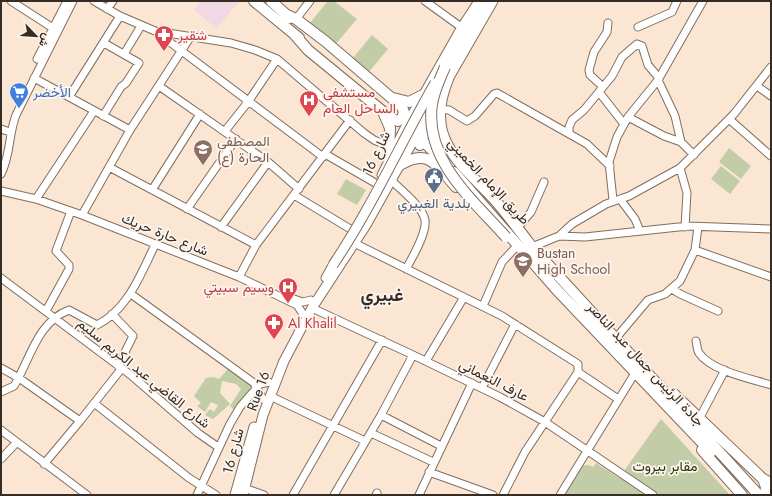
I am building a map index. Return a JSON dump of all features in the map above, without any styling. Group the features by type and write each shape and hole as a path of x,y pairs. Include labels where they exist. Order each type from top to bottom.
{"highway":[{"path":"254,1 294,34 399,115 271,1"},
{"path":"285,14 296,20 390,97 403,109 403,117 400,120 395,121 308,50 294,34"},
{"path":"445,66 432,103 431,132 436,149 441,160 456,181 521,246"},
{"path":"448,79 439,109 440,122 445,140 456,159"},
{"path":"390,97 406,102 423,95"},
{"path":"382,111 390,125 392,147 389,158"},
{"path":"427,132 436,136 518,227 521,246 493,227 419,143 421,137 427,132"},
{"name":"طريق الإمام الخميني","path":"425,139 521,246"},
{"path":"400,164 418,156 436,164"},
{"name":"جادة الرئيس جمال عبد الناصر","path":"521,246 616,338 637,369 642,381 758,493"},
{"name":"جادة الرئيس جمال عبد الناصر","path":"521,246 556,290 637,369 758,493"},
{"path":"637,369 664,384 699,419 767,481 766,487 758,493"},
{"path":"642,381 658,404 742,495"}],"main road":[{"name":"شارع 16","path":"235,495 266,398 260,385 365,215 410,126 484,1"},
{"name":"شارع 16","path":"308,307 354,243 493,1"},
{"path":"375,187 381,185 384,188 384,193"},
{"name":"Rue 16","path":"243,492 266,398 308,307"}],"street":[{"path":"11,1 55,29"},
{"path":"1,174 9,156 6,131 16,115 34,78 68,1"},
{"path":"1,167 5,155 6,131 12,113 55,29 73,1"},
{"path":"94,1 120,16 155,31 190,36 245,47 277,59 374,140 392,147"},
{"path":"107,9 113,1"},
{"path":"296,20 310,1"},
{"path":"425,1 461,27"},
{"name":"شارع 16","path":"392,147 461,27 478,1"},
{"path":"638,28 672,12 677,1"},
{"path":"640,232 635,219 617,200 610,166 612,150 628,117 659,79 703,1"},
{"path":"69,97 120,16"},
{"path":"608,23 607,32 594,52 589,70 590,75 624,124"},
{"path":"124,54 141,26"},
{"path":"155,31 248,102 324,155 375,187"},
{"path":"82,215 130,130 190,36"},
{"path":"103,116 121,87 126,83 139,63 104,43"},
{"path":"569,133 569,127 572,120 584,110 612,76 622,57 637,44 642,46 648,65 659,79 675,116 681,142"},
{"path":"225,131 248,102 277,59"},
{"path":"559,236 572,224 617,200 631,195 680,168 740,108 771,67"},
{"path":"34,78 130,130"},
{"path":"159,86 268,162 299,189"},
{"path":"757,86 771,96"},
{"path":"439,109 449,110 467,121 475,116 494,94 497,93 590,146 610,166"},
{"path":"36,199 94,111"},
{"path":"152,190 200,114"},
{"path":"628,117 664,136 681,142 694,155"},
{"path":"729,119 771,156"},
{"path":"239,277 256,245 350,120"},
{"path":"187,209 236,139"},
{"name":"شارع 16","path":"325,278 375,187 389,158"},
{"path":"221,227 268,162"},
{"path":"108,167 256,245"},
{"path":"680,168 687,194 685,227"},
{"path":"391,180 403,191 422,213 425,221 424,230 406,269"},
{"path":"518,227 531,212 544,182"},
{"name":"شارع حارة حريك","path":"1,189 82,215 239,277 256,281 276,293"},
{"path":"294,195 352,230"},
{"path":"46,310 69,269 69,265 56,251 72,212"},
{"path":"483,306 502,262 521,246 559,236 585,237 685,227 771,230"},
{"path":"616,338 648,300 665,294 680,281 696,250 698,227"},
{"path":"354,243 483,306 515,324 579,366 578,372 525,452 503,495"},
{"path":"1,392 14,386 41,333 55,317 69,310 96,325 112,314 131,294 155,245"},
{"path":"696,250 771,277"},
{"name":"شارع القاضي عبد الكريم سليم","path":"1,278 46,310 120,367 198,433 218,447"},
{"path":"672,289 718,311"},
{"path":"276,293 297,305 308,307"},
{"path":"276,293 298,301 308,307"},
{"path":"131,294 260,385 266,398 332,426 365,442"},
{"path":"426,361 464,297"},
{"name":"عارف النعماني","path":"308,307 472,383 545,422 653,495"},
{"path":"44,464 80,421 120,367 133,336 112,314"},
{"path":"482,388 515,324"},
{"path":"293,495 382,340"},
{"path":"696,341 697,349 702,356 725,370 771,385"},
{"path":"334,495 371,433 413,355"},
{"path":"1,368 19,378 80,421"},
{"path":"560,495 586,450 637,369"},
{"path":"699,419 725,370"},
{"path":"578,372 618,399"},
{"path":"419,495 433,462 472,383"},
{"path":"197,495 218,447 240,407 260,385"},
{"path":"94,403 202,486 216,495"},
{"path":"381,415 442,446"},
{"path":"1,430 16,443 87,495"},
{"path":"371,433 433,462"},
{"path":"1,459 16,443"},
{"path":"429,472 493,495"},
{"path":"243,492 264,495"}],"shaded area":[{"path":"201,1 239,2 216,28 194,10"}],"green space":[{"path":"328,1 334,1 357,19 335,45 309,24"},
{"path":"372,35 388,49 368,73 352,59"},
{"path":"729,148 751,166 741,179 719,162"},
{"path":"721,166 740,181 730,194 711,179"},
{"path":"346,179 366,190 357,205 337,194"},
{"path":"228,369 252,386 235,411 230,406 241,389 236,384 222,381 220,393 230,404 213,419 205,415 210,409 214,412 218,405 211,402 205,412 197,406 201,403 194,396 206,378 214,377 219,379"},
{"name":"مقابر بيروت","path":"661,419 730,495 648,495 643,492 641,495 562,495 578,466 588,465 593,467 596,463 619,478"}],"place":[{"name":"شقير","path":"164,52"},
{"name":"الأخضر","path":"19,109"},
{"name":"مستشفى الساحل العام","path":"309,117"},
{"name":"المصطفى الحارة (ع)","path":"203,166"},
{"name":"بلدية الغبيري","path":"434,194"},
{"name":"Bustan High School","path":"523,278"},
{"name":"وسيم سبيتي","path":"288,304"},
{"name":"Al Khalil","path":"274,340"}],"district":[{"name":"غبيري","path":"382,295"}]}
